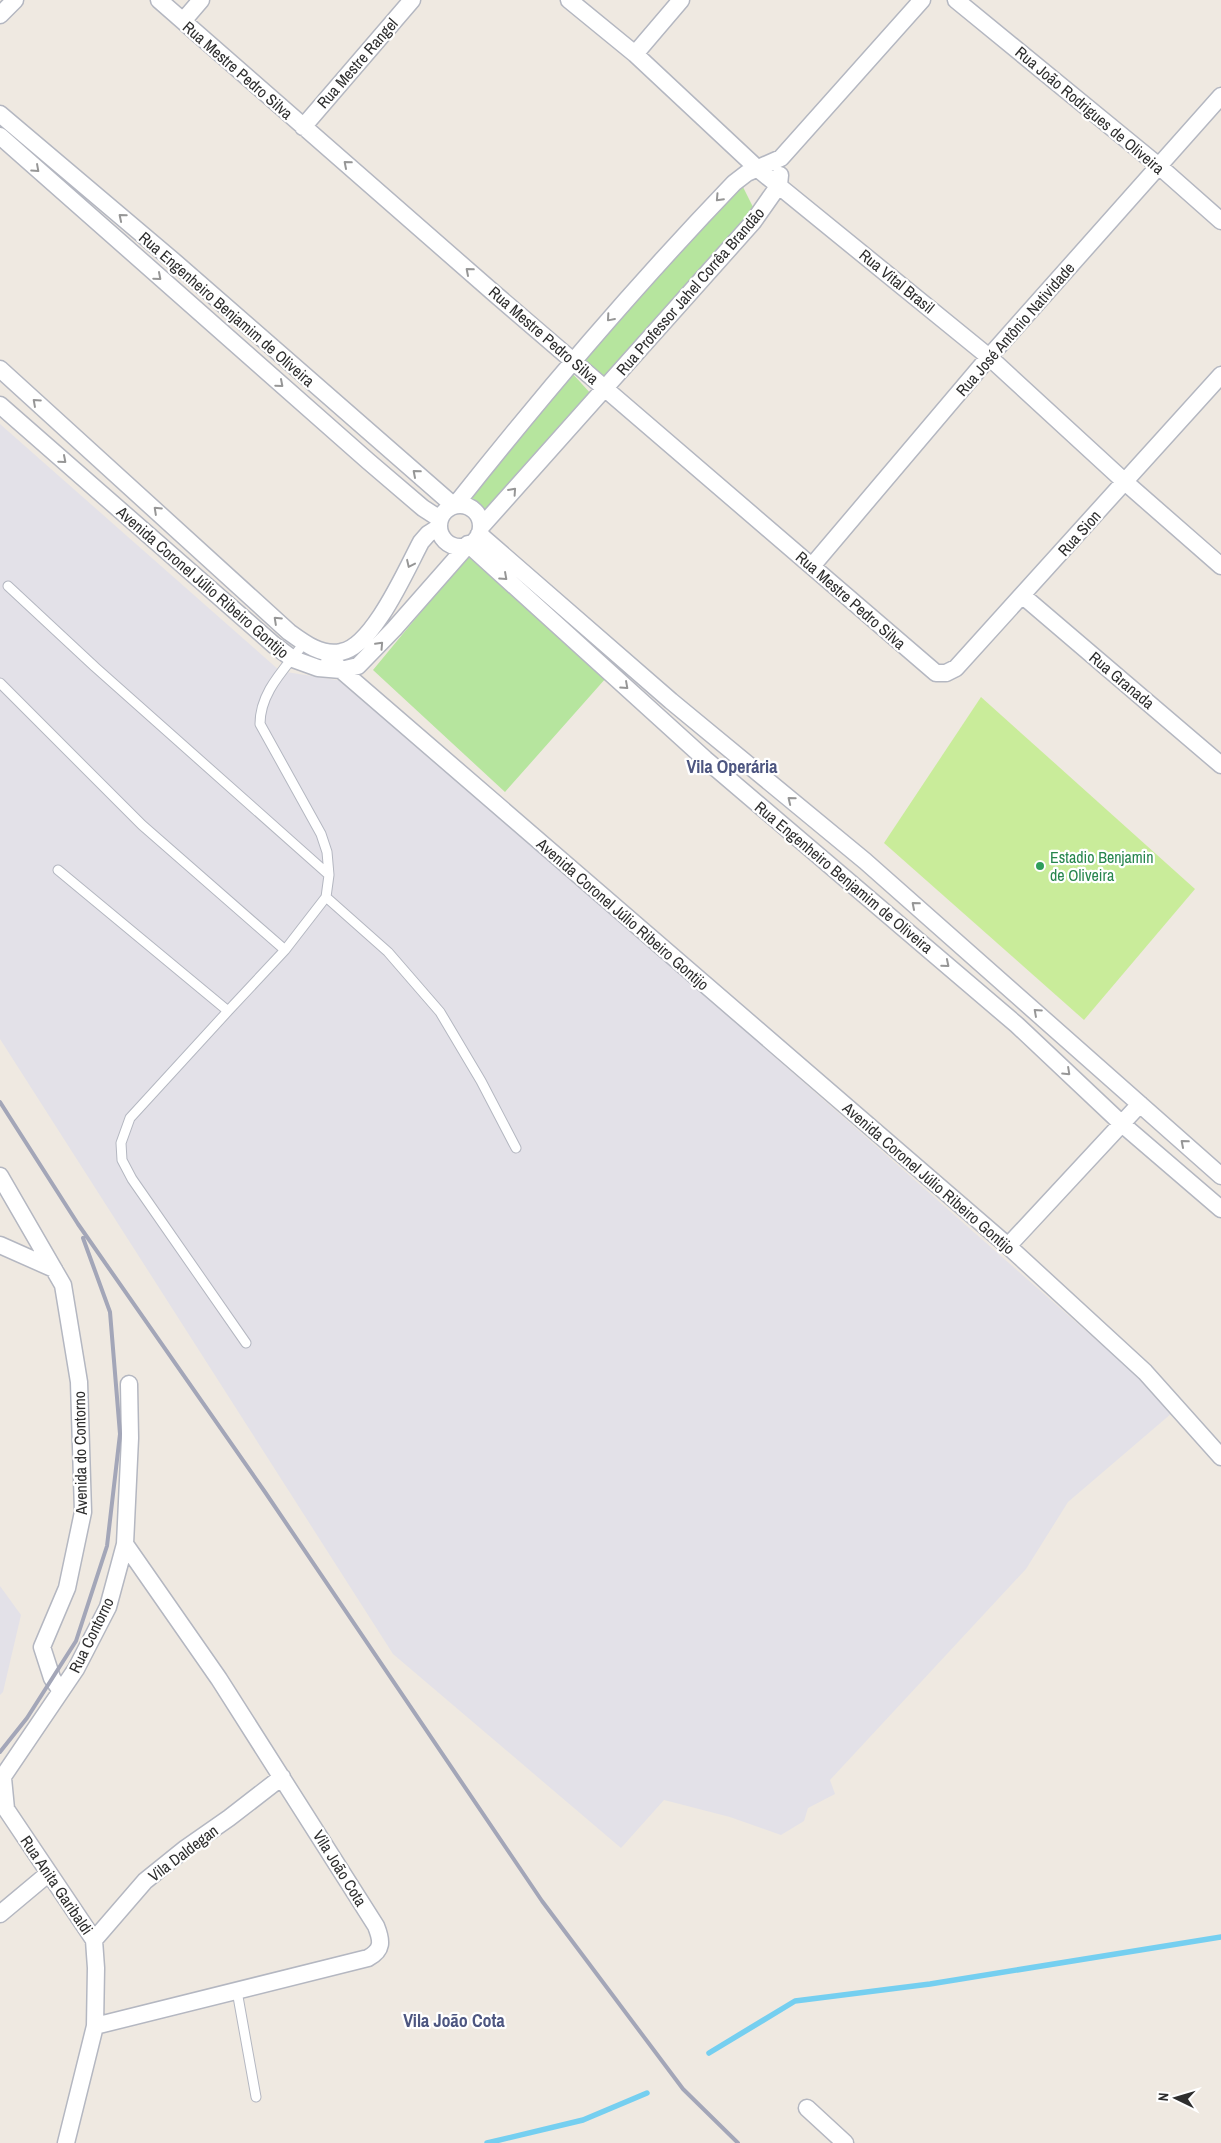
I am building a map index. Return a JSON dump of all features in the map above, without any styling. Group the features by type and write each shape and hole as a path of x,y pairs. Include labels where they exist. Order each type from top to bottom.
{"street":[{"path":"0,15 15,0"},
{"name":"Rua Mestre Pedro Silva","path":"159,0 303,127 930,669"},
{"path":"183,21 201,0"},
{"name":"Rua Mestre Rangel","path":"303,127 412,0"},
{"name":"Rua Vital Brasil","path":"569,0 635,54 758,169 989,357 1124,482 1221,566"},
{"path":"635,54 682,0"},
{"path":"454,505 465,505 477,513 474,538 452,545 446,541 440,523 444,512 454,505 573,360 636,287 734,183 747,173 781,158 922,0"},
{"name":"Rua João Rodrigues de Oliveira","path":"956,0 1160,167 1221,222"},
{"name":"Rua José Antônio Natividade","path":"812,566 989,357 1160,167 1221,96"},
{"name":"Rua Engenheiro Benjamim de Oliveira","path":"0,114 454,505"},
{"name":"Rua Engenheiro Benjamim de Oliveira","path":"0,136 261,368 440,523"},
{"path":"779,185 781,158"},
{"name":"Rua Professor Jahel Corrêa Brandão","path":"341,670 358,666 373,652 743,234 779,185"},
{"path":"93,220 106,204"},
{"path":"261,368 275,350"},
{"name":"Avenida Coronel Júlio Ribeiro Gontijo","path":"0,369 289,632 304,643 325,652 340,653 350,650 365,636 389,604 421,542 440,523"},
{"name":"Rua Sion","path":"930,669 940,674 956,668 1221,375"},
{"name":"Avenida Coronel Júlio Ribeiro Gontijo","path":"0,405 274,645 293,659 318,668 341,670 1008,1246 1146,1372 1221,1457"},
{"path":"126,516 141,496"},
{"name":"Rua Engenheiro Benjamim de Oliveira","path":"474,538 865,861 1221,1176"},
{"name":"Rua Engenheiro Benjamim de Oliveira","path":"474,538 658,716 1017,1025 1122,1124 1221,1209"},
{"name":"Rua Granada","path":"1023,596 1221,765"},
{"path":"325,652 341,670"},
{"path":"658,716 671,701"},
{"path":"1008,1246 1140,1104"},
{"name":"Avenida do Contorno","path":"0,1176 63,1285 79,1382 84,1512 67,1588 42,1647 52,1678 61,1691"},
{"path":"0,1245 54,1269"},
{"name":"Rua Contorno","path":"2,1780 76,1669 108,1607 125,1544 130,1438 129,1384"},
{"name":"Vila João Cota","path":"95,2026 368,1958 376,1954 380,1949 380,1938 376,1926 219,1679 125,1544"},
{"name":"Vila Daldegan","path":"94,1940 145,1881 282,1777"},
{"name":"Rua Anita Garibaldi","path":"2,1780 6,1809 94,1940 96,1968 95,2026 66,2143"},
{"path":"0,1914 49,1873"},
{"path":"807,2108 845,2143"}],"lane":[{"path":"8,586 329,875"},
{"path":"246,1343 132,1179 122,1160 121,1143 130,1118 285,950 326,897 329,875 327,852 321,834 260,724 260,709 267,695 280,674 304,643"},
{"path":"0,683 142,825 285,950"},
{"path":"58,870 228,1011"},
{"path":"326,897 388,952 440,1012 481,1081 516,1148"},
{"path":"237,1991 256,2097"}],"shaded area":[{"path":"0,424 280,671 349,682 1136,1375 1172,1413 1068,1502 1026,1569 830,1780 835,1794 808,1808 804,1821 781,1835 730,1817 664,1800 621,1848 393,1654 0,1039"},
{"path":"0,1586 21,1615 3,1692 0,1695"}],"green space":[{"path":"740,181 754,209 603,380 579,358"},
{"path":"572,373 591,394 487,512 465,497"},
{"path":"468,555 606,678 505,792 373,670"},
{"name":"Estadio Benjamin de Oliveira","path":"981,697 1195,889 1084,1020 884,843"}],"waterway":[{"path":"709,2053 795,2001 930,1984 1221,1937"},
{"path":"487,2143 583,2120 647,2093"}],"railway":[{"path":"0,1102 78,1224 265,1492 542,1901 683,2089 738,2143"},
{"path":"0,1752 27,1718 76,1641 107,1546 120,1434 110,1312 83,1238"}],"place":[{"name":"Estadio Benjamin de Oliveira","path":"1040,866"}],"district":[{"name":"Vila Operária","path":"732,767"},
{"name":"Vila João Cota","path":"454,2021"}]}
